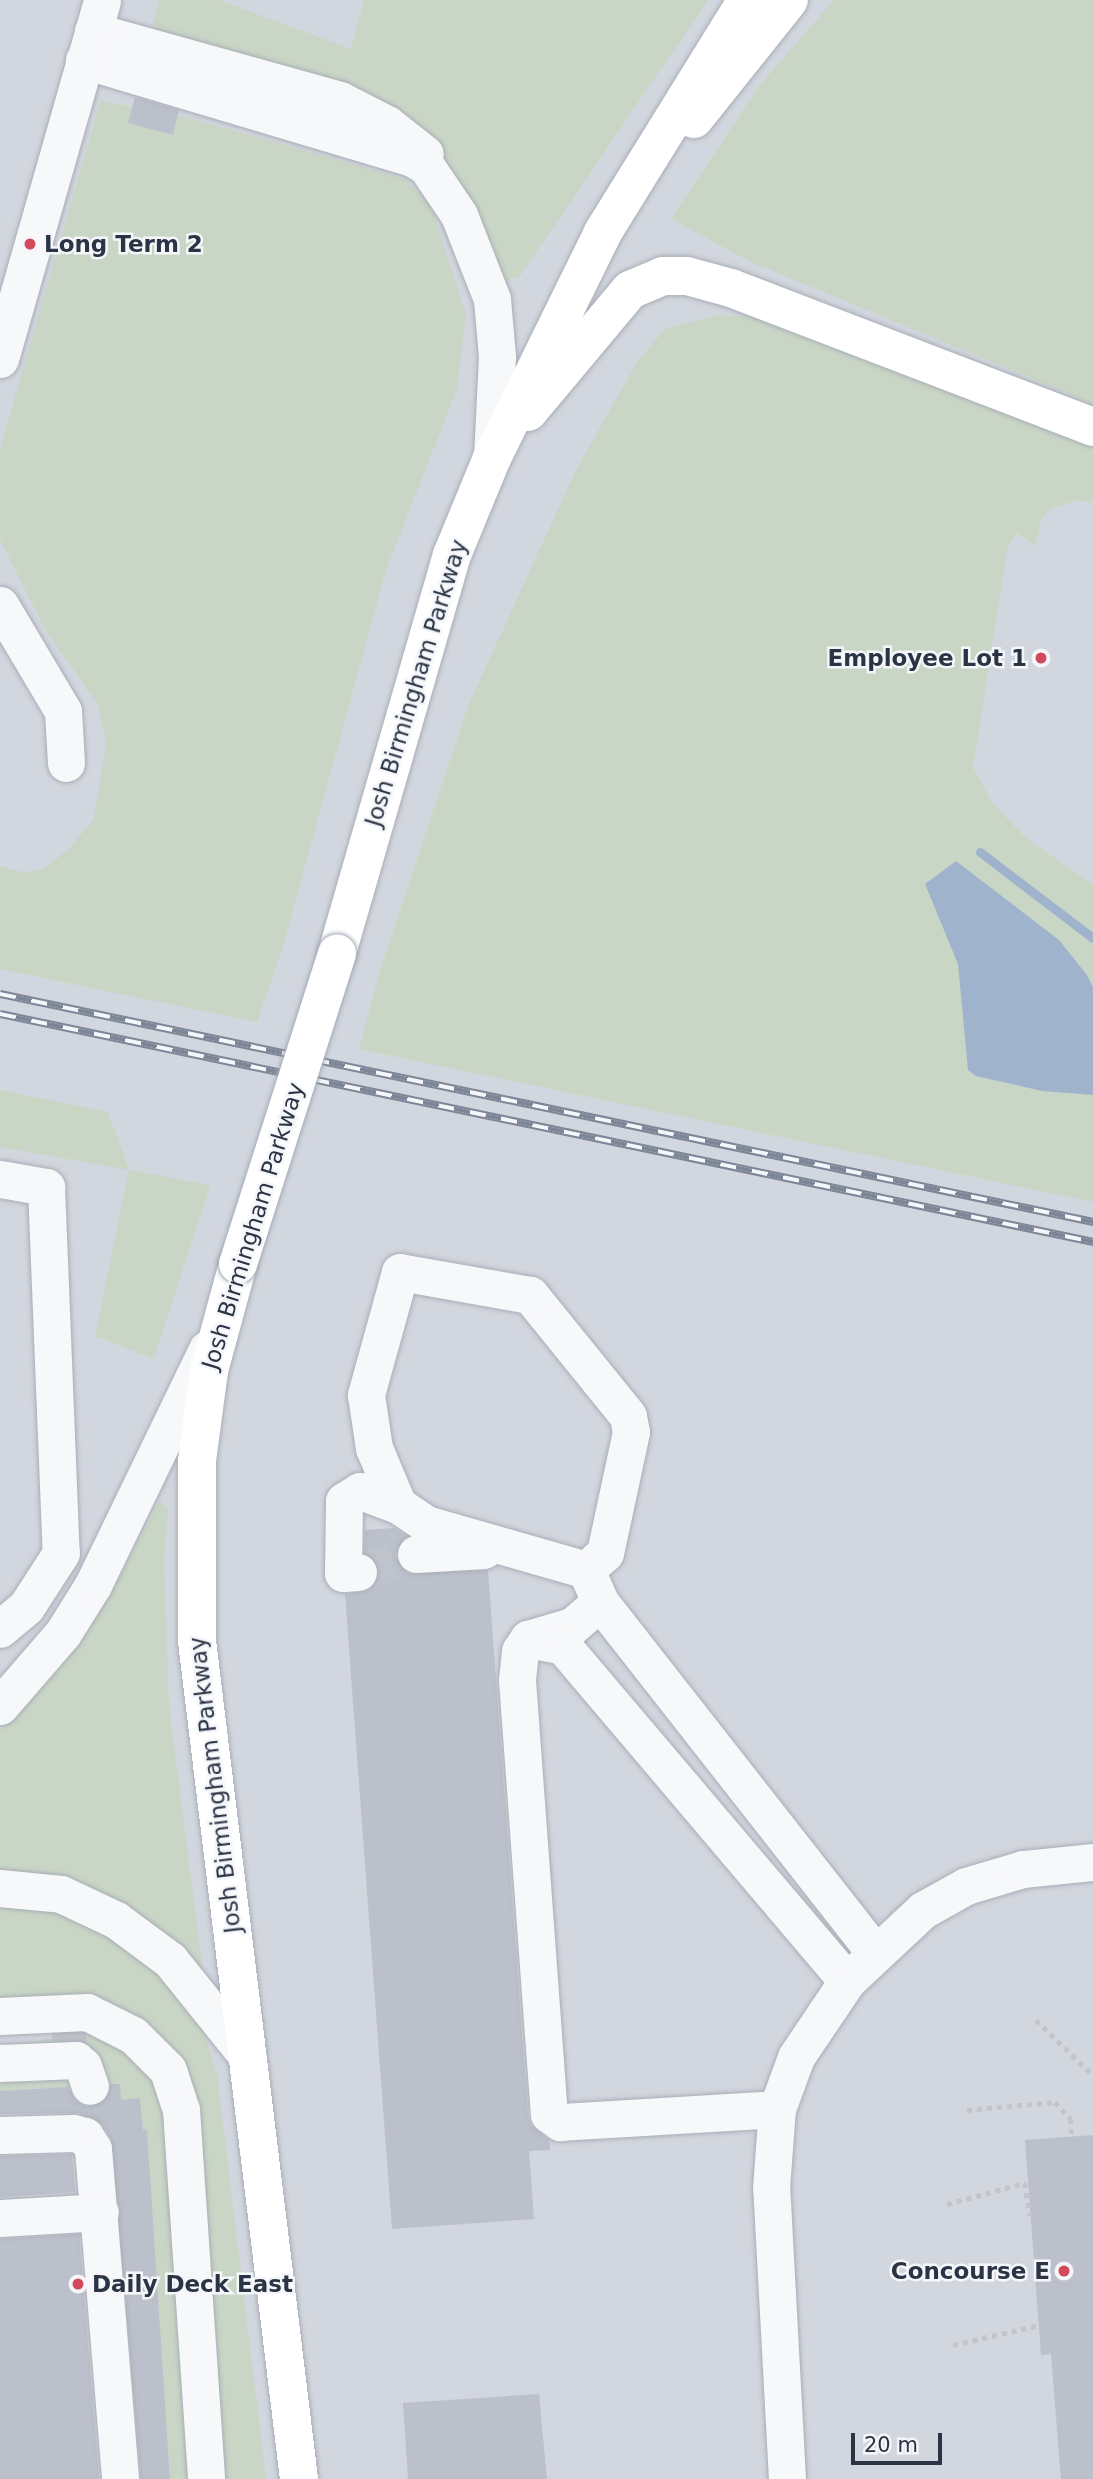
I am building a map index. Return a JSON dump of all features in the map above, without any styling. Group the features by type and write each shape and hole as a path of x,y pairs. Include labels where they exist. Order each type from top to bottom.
{"main road":[{"name":"Josh Birmingham Parkway","path":"299,2479 197,1640 197,1461 209,1371 224,1310 337,953 452,555 492,458 603,232 747,0"},
{"name":"Josh Birmingham Parkway","path":"603,232 789,0"},
{"path":"492,458 617,303 630,290 663,276 705,278 1093,427"}],"lane":[{"path":"0,359 93,30 412,158 441,183 459,215 492,299 497,356 492,458"},
{"path":"0,605 63,711 66,763"},
{"path":"0,1179 46,1187 61,1553 26,1607 0,1629"},
{"path":"398,1505 374,1448 366,1395 397,1278 406,1270 530,1295 631,1423 605,1553 593,1586 568,1636"},
{"path":"0,1706 63,1633 93,1585 224,1310"},
{"path":"358,1572 343,1573 344,1501 359,1491 398,1505 426,1524 473,1534 593,1586 874,1952"},
{"path":"416,1554 473,1552 495,1545"},
{"path":"568,1636 528,1639 520,1651 517,1680 549,2114 560,2122 777,2109"},
{"path":"568,1636 847,1981"},
{"path":"787,2479 771,2188 777,2109 796,2057 847,1981 874,1952 922,1910 966,1886 1023,1869 1093,1861"},
{"path":"0,1888 61,1894 116,1920 170,1960 248,2057"},
{"path":"0,2015 87,2011 133,2035 168,2070 181,2110 206,2479"},
{"path":"0,2047 69,2032 133,2035"},
{"path":"0,2063 75,2060 83,2066 90,2086"},
{"path":"0,2135 55,2132 85,2136 95,2158 120,2479"},
{"path":"0,2218 100,2212"}],"path":[{"path":"1036,2020 1093,2075"},
{"path":"967,2110 1055,2102 1071,2119 1072,2136"},
{"path":"947,2204 1025,2183 1030,2216"},
{"path":"953,2345 1039,2325"}],"shaded area":[{"path":"0,0 1093,0 1093,2479 0,2479"}],"green space":[{"path":"159,0 219,0 351,49 364,0 708,0 520,276 503,282 472,203 434,145 152,30"},
{"path":"834,0 1093,0 1093,404 751,262 671,219 759,86"},
{"path":"101,100 132,107 128,123 172,135 178,115 405,179 431,207 466,314 457,389 386,570 282,950 257,1022 0,969 0,866 27,873 43,869 69,849 94,819 106,745 98,704 47,633 0,539 0,448"},
{"path":"719,315 774,318 1093,442 1093,503 1076,500 1050,510 1042,518 1035,545 1016,533 1007,549 973,768 994,805 1027,839 1093,884 1093,1202 359,1049 381,967 468,706 576,470 637,362 666,328"},
{"path":"0,1090 108,1112 129,1170 0,1147"},
{"path":"129,1170 210,1185 154,1359 95,1336"},
{"path":"159,1502 168,1508 164,1563 169,1706 203,1973 0,1877 0,1731 72,1650 116,1584"},
{"path":"0,1898 35,1900 128,1939 201,2022 217,2074 266,2479 219,2479 175,2057 0,2005"},
{"path":"88,2036 133,2052 164,2095 191,2479 170,2479 147,2130 143,2130 140,2099 121,2100 120,2084 102,2085 38,2046 39,2040"},
{"path":"56,2068 80,2086 0,2091 0,2072"}],"water":[{"path":"956,861 1059,940 1087,975 1093,987 1093,1095 1042,1091 976,1076 968,1070 958,964 925,884"}],"building":[{"path":"135,97 179,110 173,135 128,123"},
{"path":"394,1528 406,1536 395,1555 407,1573 488,1570 528,2116 531,2125 549,2140 550,2150 529,2151 534,2219 392,2229 345,1594 369,1590 377,1581 376,1561 364,1552 365,1530"},
{"path":"110,2084 120,2084 121,2100 140,2098 143,2130 147,2130 170,2479 141,2479 111,2139 102,2124 78,2113 0,2114 0,2091 68,2087 76,2101 87,2107 105,2100"},
{"name":"Concourse E","path":"1093,2135 1093,2479 1061,2479 1051,2354 1041,2355 1025,2140"},
{"path":"72,2154 75,2192 0,2197 0,2156"},
{"path":"79,2234 99,2479 0,2479 0,2239"},
{"path":"539,2394 547,2479 408,2479 403,2403"}],"waterway":[{"path":"980,852 1093,938"}],"tunnel":[{"path":"358,1572 416,1554"},
{"path":"52,2034 86,2031"}],"railway":[{"path":"0,994 1093,1222"},
{"path":"0,1014 1093,1242"}],"place":[{"name":"Long Term 2","path":"30,244"},
{"name":"Employee Lot 1","path":"1041,658"},
{"name":"Concourse E","path":"1064,2271"},
{"name":"Daily Deck East","path":"78,2284"}]}
